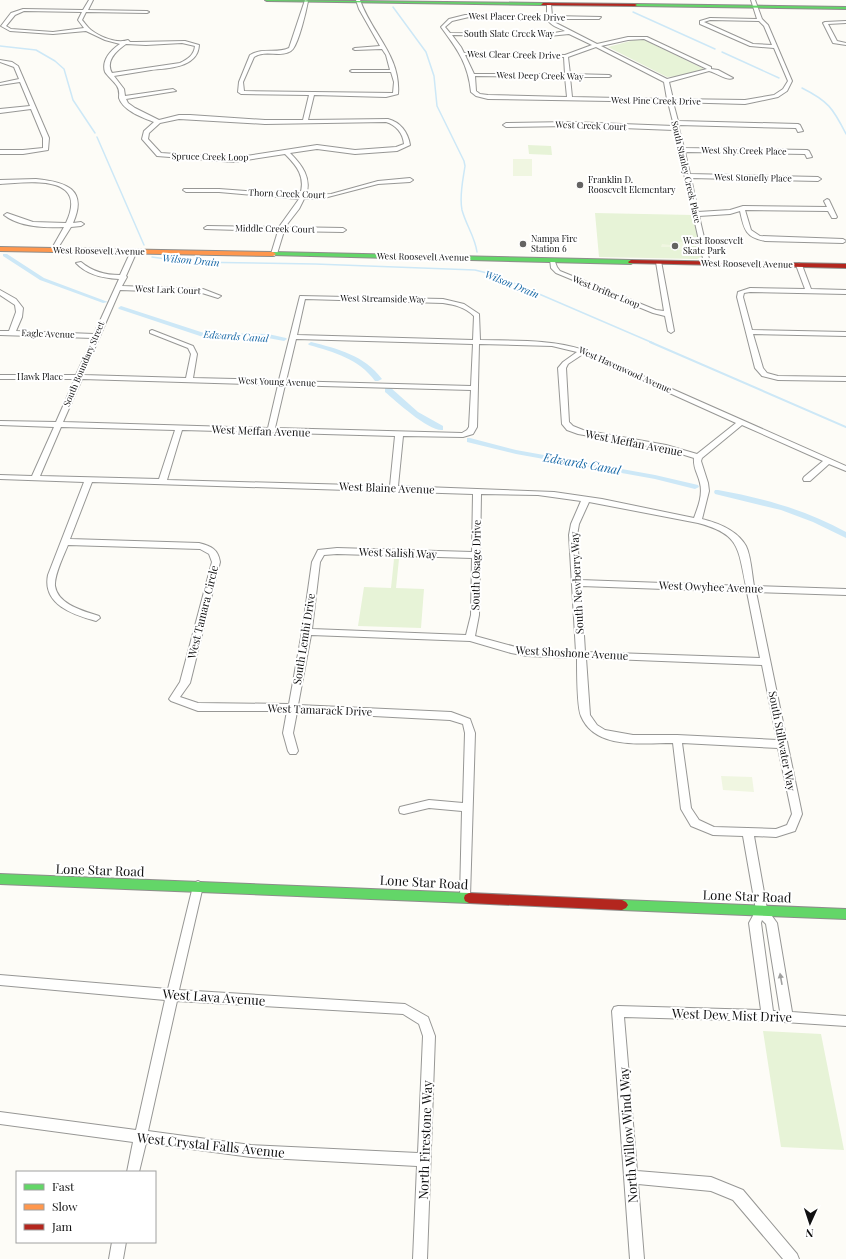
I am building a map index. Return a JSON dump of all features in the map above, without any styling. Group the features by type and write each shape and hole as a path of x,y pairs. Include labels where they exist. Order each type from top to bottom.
{"main road":[{"path":"267,0 512,2 549,4 754,4 846,8"},
{"name":"West Roosevelt Avenue","path":"0,249 846,266"},
{"name":"Lone Star Road","path":"0,879 846,914"}],"street":[{"path":"91,0 80,20 87,29 103,38 124,42 191,42 196,44 197,48 189,61 178,65 110,75"},
{"path":"83,22 97,0"},
{"path":"306,1 300,25 291,49 284,52 255,53 252,56 241,82 242,92 395,94 396,82 388,55 358,1"},
{"path":"549,4 550,21 554,24 666,81 709,70 716,71 731,78"},
{"name":"West Pine Creek Drive","path":"478,96 488,98 745,102 776,96 785,90 790,81 766,25 760,20 754,4"},
{"path":"87,29 53,33 10,30 3,26 13,14 23,10 147,12"},
{"name":"West Placer Creek Drive","path":"447,32 443,27 445,22 459,17 599,18"},
{"path":"760,20 710,19 702,21 702,23 752,45 776,47"},
{"path":"846,22 825,23 837,44 846,44"},
{"name":"South Slate Creek Way","path":"447,32 549,35 570,32"},
{"name":"South Slate Creek Way","path":"447,32 459,47 472,75 474,92 478,96"},
{"path":"570,99 566,56 571,53 596,46 634,37 645,38 709,68 709,70"},
{"path":"131,39 124,42 111,54 107,67 110,75 120,89 122,98 132,108 158,122"},
{"path":"355,49 383,47"},
{"name":"West Clear Creek Drive","path":"462,54 566,56"},
{"path":"0,61 16,66 46,138 46,149 20,153 0,152"},
{"path":"352,71 394,72"},
{"name":"West Deep Creek Way","path":"472,75 568,77 609,76"},
{"path":"0,84 22,80"},
{"name":"South Stanley Creek Place","path":"666,81 680,150 707,263"},
{"path":"122,98 173,91"},
{"path":"305,121 312,94"},
{"path":"766,98 774,101"},
{"path":"0,111 33,106"},
{"name":"Spruce Creek Loop","path":"190,117 265,122 392,121 401,129 407,145 397,149 372,152 355,152 317,147 287,153 234,160 162,156 156,153 145,139 146,132 158,122 166,119 190,117"},
{"name":"West Creek Court","path":"506,125 570,124 798,126"},
{"name":"West Shy Creek Place","path":"680,150 807,152"},
{"path":"274,254 285,220 297,208 306,183 305,174 287,153"},
{"name":"West Stonefly Place","path":"687,176 818,180"},
{"name":"Thorn Creek Court","path":"186,190 225,190 264,195 302,197 338,195 368,184 410,180"},
{"path":"0,182 48,183 64,187 70,190 74,195 75,205 68,226 54,250"},
{"path":"827,201 834,217"},
{"path":"696,214 730,212 748,208 831,209"},
{"path":"742,209 749,232 753,237 765,239 843,241"},
{"path":"7,215 16,220 33,224 68,226 81,224"},
{"name":"Middle Creek Court","path":"207,228 343,230"},
{"path":"840,234 846,248"},
{"name":"South Boundary Street","path":"35,478 96,336 124,277 134,251"},
{"name":"West Drifter Loop","path":"552,260 554,268 558,272 655,312 668,314"},
{"path":"659,262 671,331"},
{"path":"79,263 83,268 106,277 124,277"},
{"path":"800,265 809,292"},
{"name":"West Lark Court","path":"118,288 203,291 218,296"},
{"path":"846,292 750,290 741,292 740,297 759,368 763,374 778,378 846,380"},
{"path":"0,292 16,301 20,309 20,316 12,332"},
{"name":"West Streamside Way","path":"293,337 302,297 443,301 464,305 476,315 476,342"},
{"name":"Eagle Avenue","path":"0,333 12,332 96,336"},
{"path":"152,332 191,348 194,354 189,379"},
{"path":"750,332 846,334"},
{"path":"271,431 293,337"},
{"name":"West Havenwood Avenue","path":"293,337 552,344 566,346 582,351 846,469"},
{"path":"475,388 476,342"},
{"name":"West Meffan Avenue","path":"582,351 565,362 562,368 565,422 570,428 581,432 666,447 698,457"},
{"name":"Hawk Place","path":"0,377 79,377"},
{"name":"West Young Avenue","path":"79,377 475,388"},
{"name":"West Meffan Avenue","path":"0,423 463,436 470,432 474,427 475,388"},
{"path":"697,522 706,493 705,485 696,463 698,457 742,422"},
{"path":"162,482 179,428"},
{"path":"394,489 399,434"},
{"path":"807,479 828,461"},
{"name":"West Blaine Avenue","path":"0,477 538,493 586,499 697,522 717,527 734,536"},
{"path":"89,480 53,574 51,586 58,599 69,608 96,618"},
{"name":"South Osage Drive","path":"470,638 475,615 477,491"},
{"name":"South Newberry Way","path":"586,499 575,524 573,535 585,715 594,728 606,734 618,737 782,744"},
{"name":"South Stillwater Way","path":"734,536 742,547 797,814 791,828 776,833 748,832"},
{"name":"West Tamara Circle","path":"65,542 199,546 210,549 215,554 216,562 184,683 174,699"},
{"name":"West Salish Way","path":"321,552 337,551 476,556"},
{"name":"South Lemhi Drive","path":"293,751 288,733 306,632 316,562 321,552"},
{"name":"West Owyhee Avenue","path":"576,583 846,592"},
{"name":"West Shoshone Avenue","path":"306,632 470,638 519,651 581,655 766,662"},
{"name":"West Tamarack Drive","path":"174,699 198,707 293,708 451,716 467,722 470,733 467,808"},
{"path":"677,740 686,809 695,823 713,831 748,832 762,910 771,923 788,1017"},
{"path":"404,810 429,804 467,808 464,897"},
{"path":"133,1171 198,886"},
{"path":"762,910 755,922 768,1016"},
{"name":"West Lava Avenue","path":"0,980 172,995 405,1009 424,1022"},
{"name":"West Dew Mist Drive","path":"618,1011 768,1016 846,1021"},
{"name":"North Willow Wind Way","path":"618,1011 637,1259"},
{"name":"North Firestone Way","path":"420,1259 429,1036 424,1022"},
{"name":"West Crystal Falls Avenue","path":"0,1118 140,1138 251,1151 424,1160"},
{"path":"631,1177 711,1184 738,1195 792,1259"},
{"path":"116,1259 119,1243"}],"green space":[{"path":"638,39 644,40 704,69 681,76 667,77 608,47"},
{"path":"528,145 551,146 552,155 529,154"},
{"path":"513,159 532,159 532,176 513,176"},
{"path":"595,213 693,215 703,256 697,259 599,257"},
{"name":"West Roosevelt Skate Park","path":"670,242 689,242 691,250 671,250 670,247 661,247 662,244 670,245"},
{"path":"394,559 399,559 396,588 424,589 421,628 358,626 364,587 391,588"},
{"path":"721,776 752,777 754,792 723,790"},
{"path":"763,1031 821,1034 844,1150 781,1147"}],"waterway":[{"path":"393,7 426,52 434,76 437,106 464,161 465,166 461,205 477,252"},
{"path":"633,12 715,49"},
{"name":"Wilson Drain","path":"0,46 36,50 55,61 64,69 73,100 95,133"},
{"path":"722,52 779,78"},
{"path":"802,88 818,97 829,106 846,134"},
{"name":"Wilson Drain","path":"97,137 144,245"},
{"name":"Edwards Canal","path":"5,255 42,279 105,302"},
{"name":"Wilson Drain","path":"152,257 187,262 315,264 475,270 495,275 653,343"},
{"name":"Edwards Canal","path":"121,308 203,335 268,336 284,339"},
{"name":"Wilson Drain","path":"650,342 846,427"},
{"name":"Edwards Canal","path":"311,344 339,352 357,360 372,371 378,379"},
{"name":"Edwards Canal","path":"388,390 415,414 440,428"},
{"name":"Edwards Canal","path":"470,440 516,452 655,477 695,487"},
{"name":"Edwards Canal","path":"718,492 768,503 800,513 846,535"}],"traffic: fast":[{"path":"267,0 543,4"},
{"path":"635,5 846,8"},
{"path":"273,254 631,262"},
{"path":"0,879 469,898"},
{"path":"622,905 846,914"}],"traffic: slow":[{"path":"0,249 273,254"}],"traffic: jam":[{"path":"543,4 635,5"},
{"path":"631,262 846,266"},
{"path":"469,898 622,905"}],"place":[{"name":"Franklin D. Roosevelt Elementary","path":"580,185"},
{"name":"Nampa Fire Station 6","path":"523,244"},
{"name":"West Roosevelt Skate Park","path":"675,246"}]}
